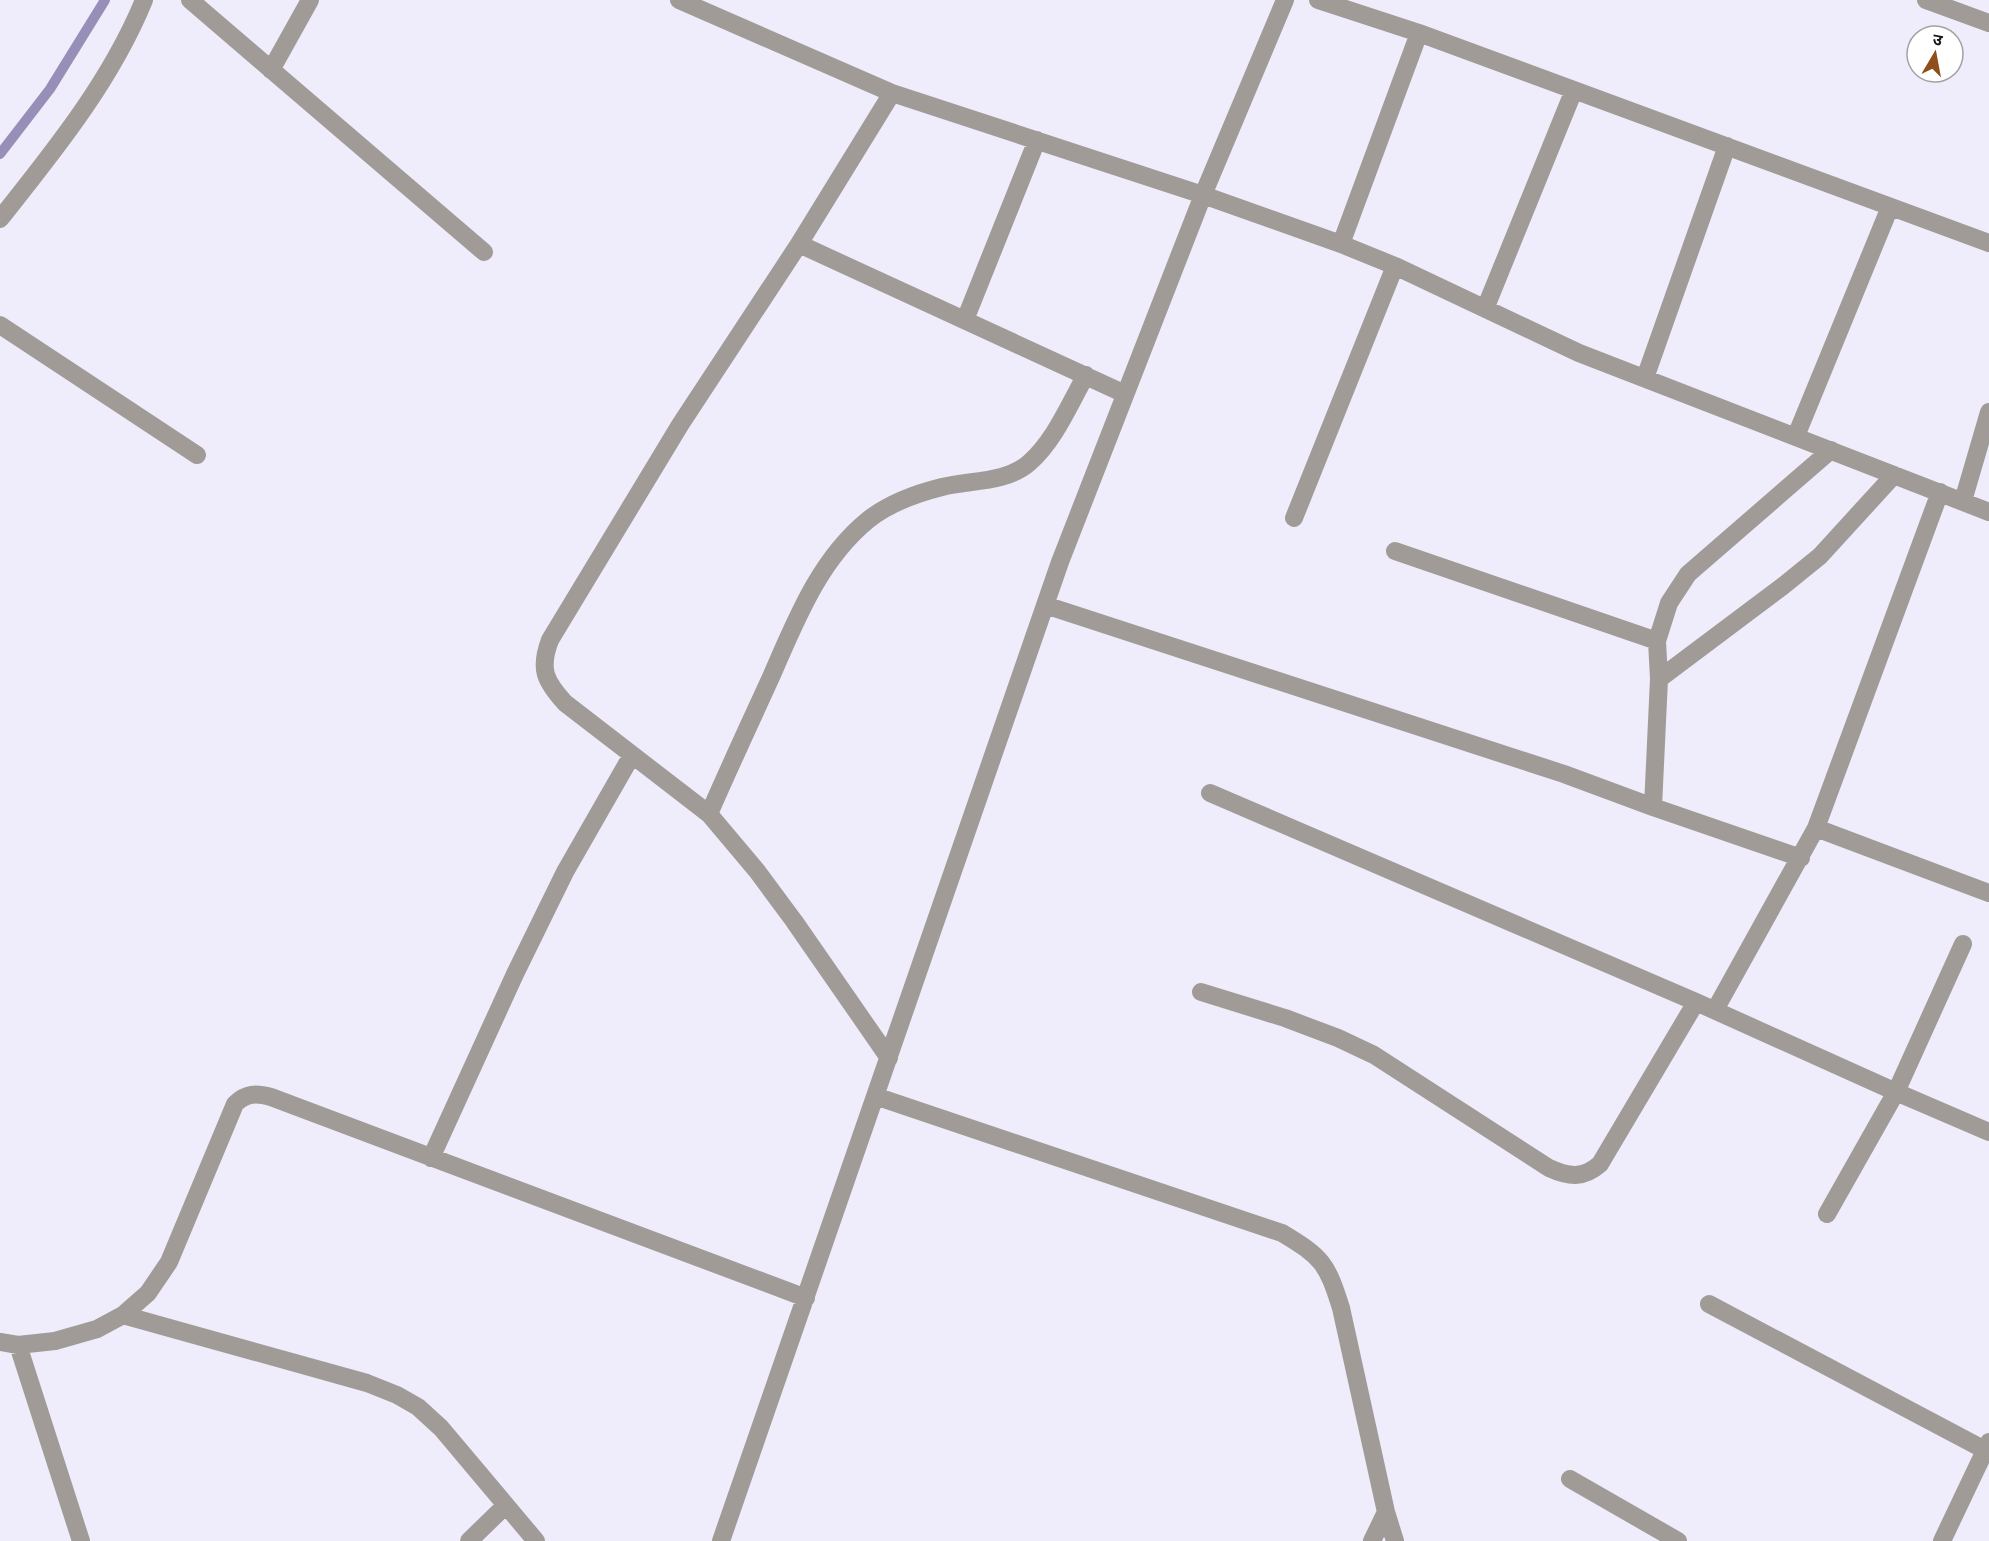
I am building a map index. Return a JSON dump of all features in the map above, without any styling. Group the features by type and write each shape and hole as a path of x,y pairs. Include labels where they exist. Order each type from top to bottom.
{"street":[{"path":"0,219 86,106 117,57 144,0"},
{"path":"190,0 484,252"},
{"path":"271,70 310,0"},
{"path":"679,0 892,93 1203,195 1341,244 1395,266 1579,353 1989,512"},
{"path":"721,1541 1045,605 1203,195 1285,0"},
{"path":"1318,0 1419,33 1989,243"},
{"path":"1926,0 1989,23"},
{"path":"1341,244 1419,33"},
{"path":"1485,309 1574,90"},
{"path":"889,1058 776,896 709,814 565,703 550,687 543,669 544,654 550,640 680,425 799,244 892,93"},
{"path":"965,320 1037,140"},
{"path":"1645,378 1727,146"},
{"path":"1796,436 1890,207"},
{"path":"799,244 1125,394"},
{"path":"1294,518 1395,266"},
{"path":"0,325 197,455"},
{"path":"709,814 802,608 821,573 843,542 870,518 902,501 943,487 992,479 1027,465 1042,450 1086,375"},
{"path":"1963,501 1989,412"},
{"path":"1653,807 1659,679 1657,641 1669,603 1688,574 1831,450"},
{"path":"1659,679 1820,556 1894,475"},
{"path":"1715,1010 1816,828 1940,492"},
{"path":"1395,551 1657,641"},
{"path":"1045,605 1564,774 1801,858"},
{"path":"431,1158 515,974 560,882 632,755"},
{"path":"1210,793 1715,1010 1989,1132"},
{"path":"1816,828 1989,893"},
{"path":"1827,1214 1896,1092 1963,944"},
{"path":"1201,992 1296,1022 1374,1055 1549,1168 1571,1176 1591,1172 1600,1164 1696,1002"},
{"path":"81,1541 9,1344 55,1341 97,1329 123,1315 148,1293 169,1262 230,1114 235,1104 242,1098 258,1094 271,1097 806,1298"},
{"path":"875,1096 1282,1233 1310,1250 1323,1264 1332,1281 1341,1308 1386,1512 1395,1541"},
{"path":"1709,1304 1987,1446 1942,1541"},
{"path":"123,1315 367,1383 397,1395 418,1407 441,1428 536,1541"},
{"path":"1570,1479 1652,1535 1678,1541"},
{"path":"469,1541 506,1505"},
{"path":"1372,1541 1386,1512"}],"waterway":[{"path":"0,154 50,89 105,0"}]}
